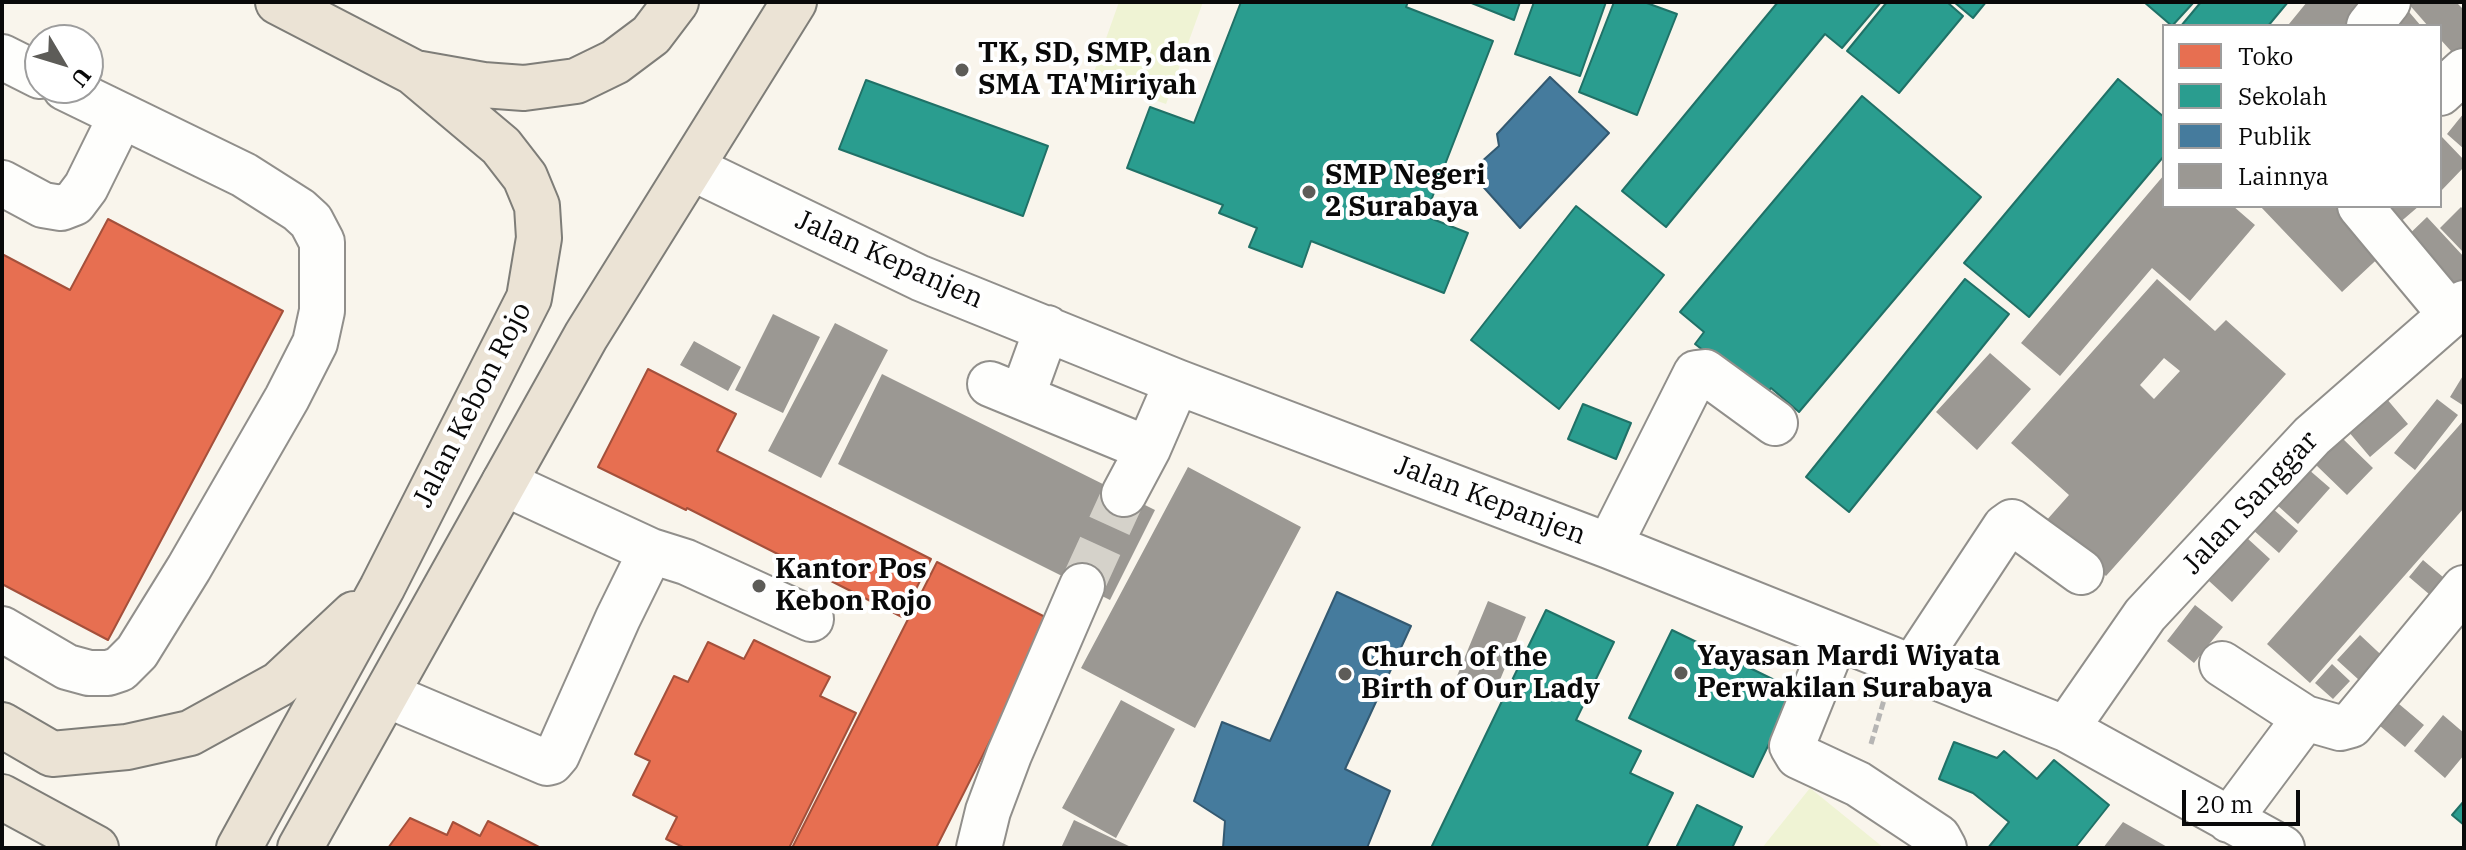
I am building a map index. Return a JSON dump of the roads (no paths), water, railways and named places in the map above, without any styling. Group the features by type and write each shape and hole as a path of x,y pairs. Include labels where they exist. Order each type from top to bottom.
{"main road":[{"path":"278,2 413,72 483,85 524,88 576,81 615,62 651,35 676,2"},
{"path":"300,848 586,336 794,2"},
{"name":"Jalan Kebon Rojo","path":"239,848 382,588 529,298 539,238 537,206 525,177 501,146 413,72"},
{"path":"2,725 52,754 127,747 190,733 279,684 382,588"},
{"path":"2,797 96,848"}],"street":[{"path":"2371,24 2388,2"},
{"path":"2,57 24,68"},
{"path":"2442,91 2464,71"},
{"path":"2,629 67,667 89,673 108,673 120,669 137,652 189,568 287,398 315,343 322,311 322,242 311,221 244,175 97,104"},
{"path":"2,183 43,205 61,208 74,203 86,187 121,116"},
{"name":"Jalan Kepanjen","path":"692,168 920,278 1177,382 1609,546 2066,729 2282,848"},
{"path":"2362,208 2457,309"},
{"name":"Jalan Sanggar","path":"2066,729 2145,615 2312,436 2457,309"},
{"path":"1047,328 1006,390 1148,449"},
{"path":"1609,546 1696,373 1705,372 1775,423"},
{"path":"1124,494 1148,449 1177,382"},
{"path":"504,483 651,551 686,562 811,619"},
{"path":"1905,664 2005,527 2012,522 2081,572"},
{"path":"387,695 547,763 551,762 557,755 651,551"},
{"path":"979,848 988,811 1009,755 1082,586"},
{"path":"2222,664 2305,718 2340,728 2351,725 2464,588"},
{"path":"1836,637 1792,746 1798,756 1858,784 1938,837 1944,848"},
{"path":"2229,820 2305,718"}],"tunnel":[{"path":"1082,586 1124,494"}],"place":[{"name":"TK, SD, SMP, dan SMA TA'Miriyah","path":"962,70"},
{"name":"SMP Negeri 2 Surabaya","path":"1309,192"},
{"name":"Kantor Pos Kebon Rojo","path":"759,586"},
{"name":"Yayasan Mardi Wiyata Perwakilan Surabaya","path":"1681,673"},
{"name":"Church of the Birth of Our Lady","path":"1345,674"}]}
